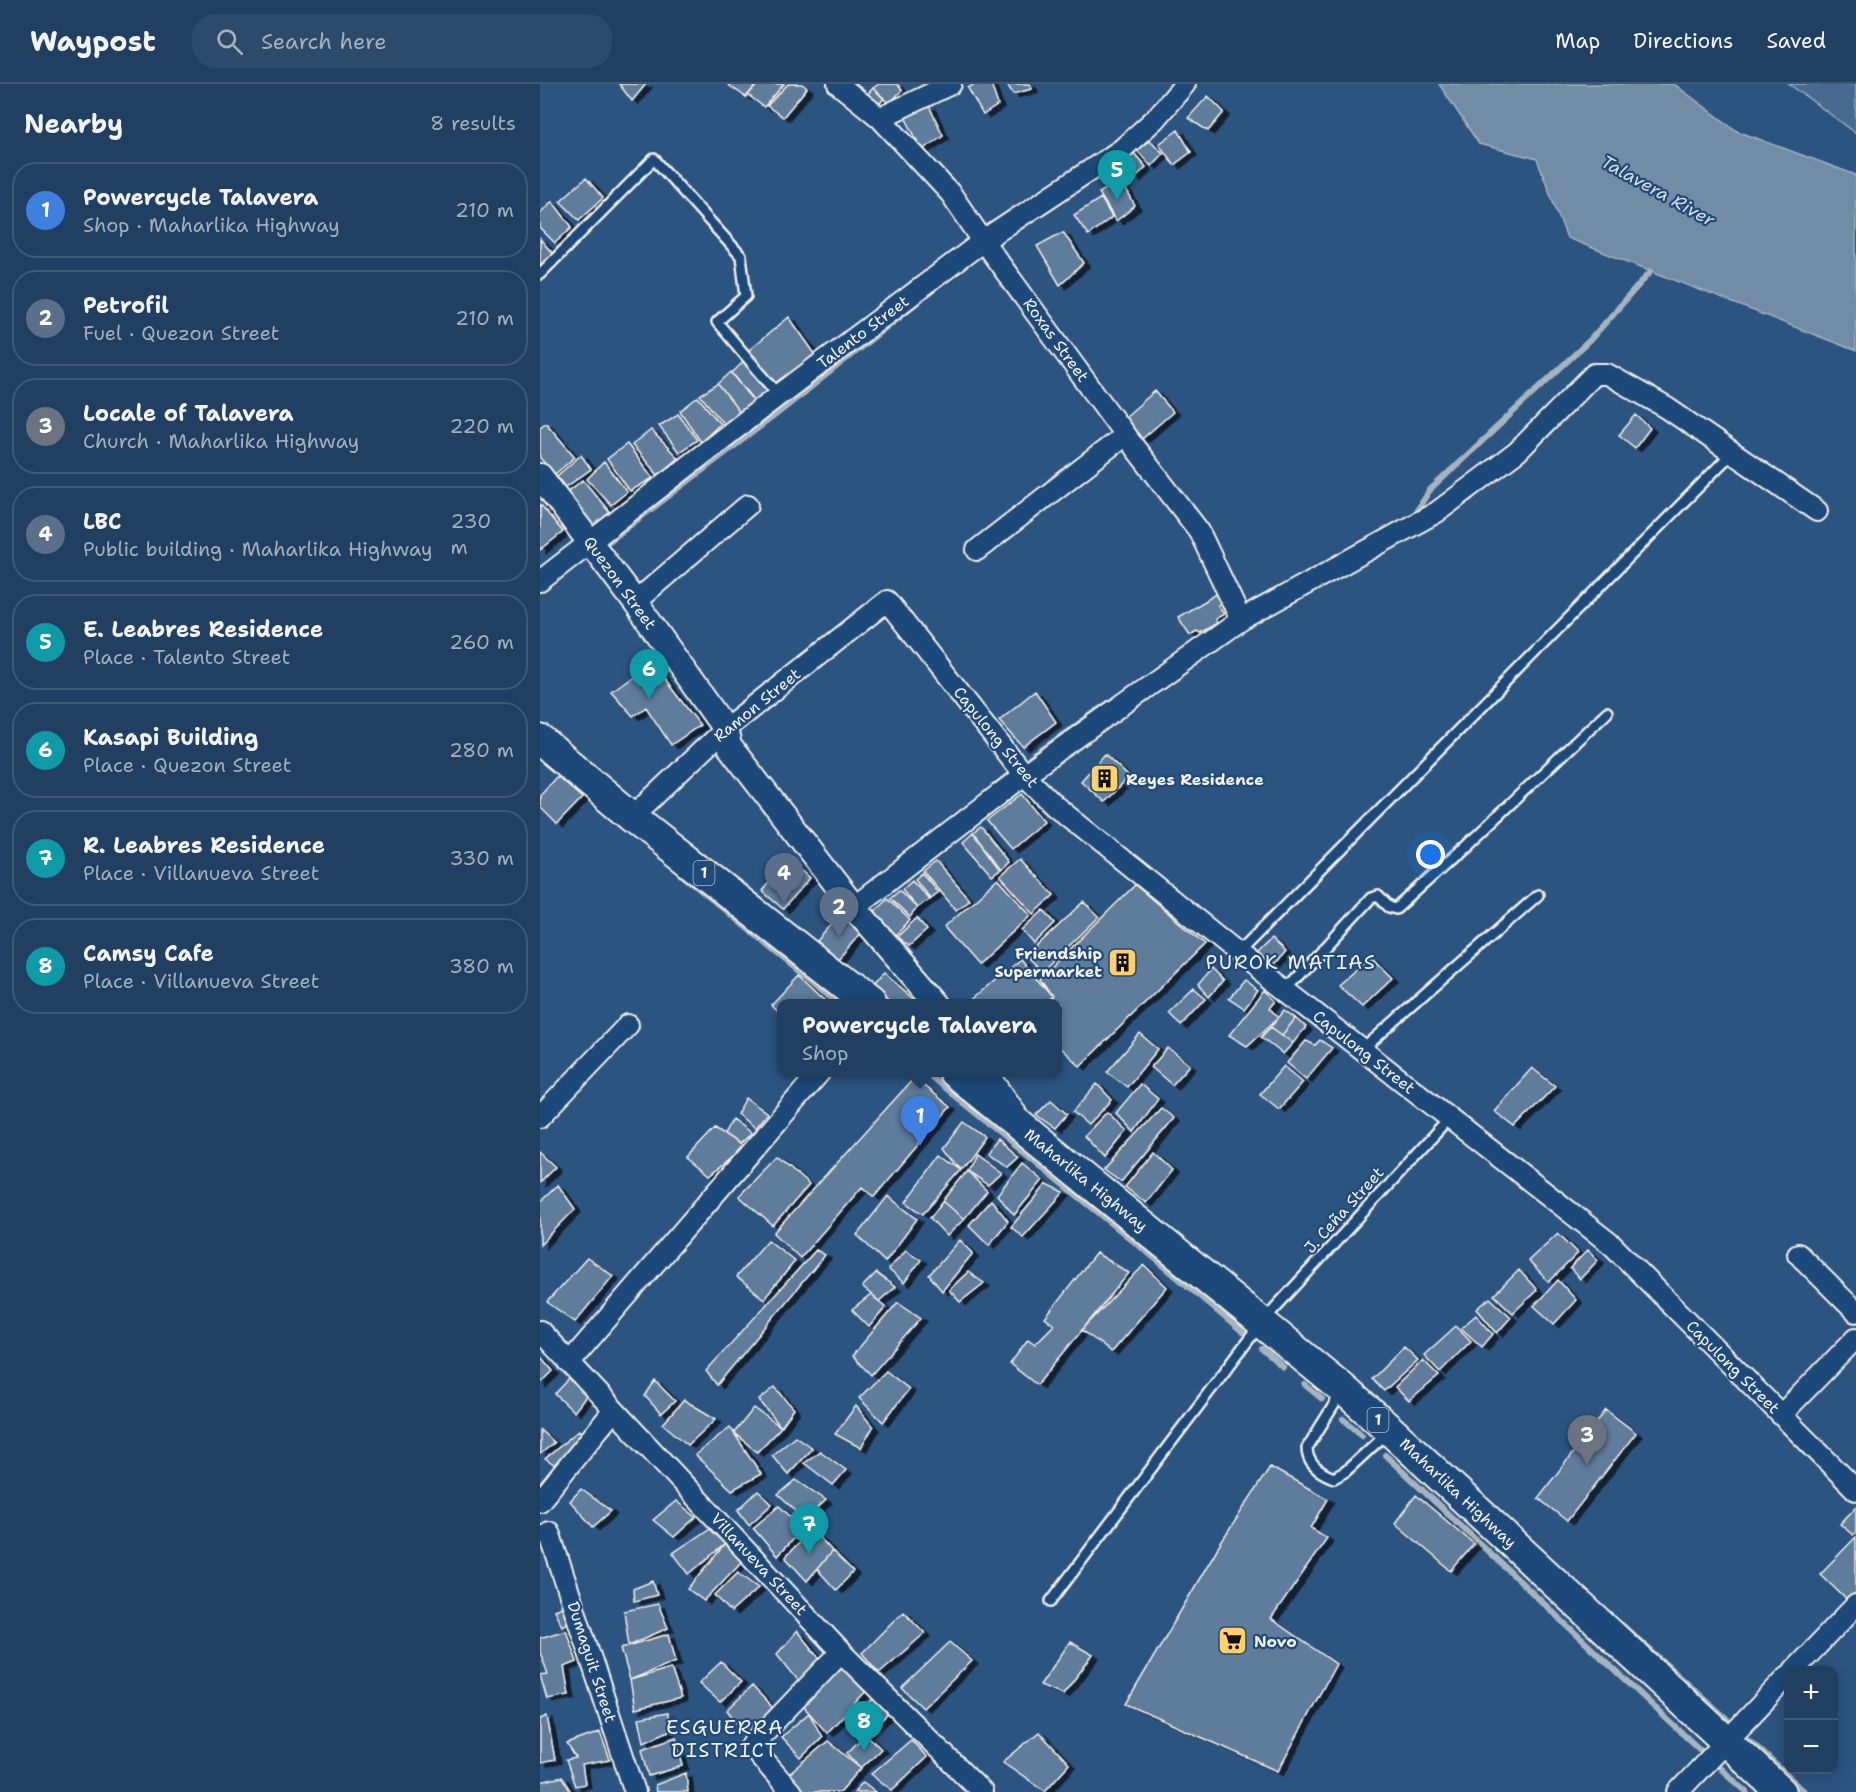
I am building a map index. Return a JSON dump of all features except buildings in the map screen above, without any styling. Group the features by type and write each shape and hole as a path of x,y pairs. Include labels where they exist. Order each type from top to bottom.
{"main road":[{"name":"1","path":"540,740 633,817 864,999"},
{"name":"Maharlika Highway","path":"960,1077 1343,1389 1781,1792"}],"street":[{"name":"Roxas Street","path":"838,84 880,118 951,194 1125,435 1199,531 1241,620"},
{"path":"880,118 951,84"},
{"name":"Talento Street","path":"540,581 779,395 983,241 1122,150 1155,119 1185,84"},
{"path":"854,907 1024,774 1241,620 1437,512 1517,452 1594,374 1607,374 1667,408 1817,511"},
{"path":"977,550 1125,435"},
{"name":"Quezon Street","path":"540,476 635,602 725,729 729,746 854,907 934,999"},
{"path":"635,602 748,505"},
{"name":"Capulong Street","path":"887,601 1024,774 1054,805 1238,953 1612,1245 1856,1490"},
{"name":"Ramon Street","path":"633,817 725,729 887,601"},
{"path":"540,1117 628,1025"},
{"path":"569,1363 816,1077"},
{"path":"988,1077 1026,1132"},
{"path":"1798,1254 1856,1312"},
{"name":"Villanueva Street","path":"540,1331 841,1652 975,1789"},
{"path":"1781,1415 1856,1338"},
{"path":"540,1503 614,1410"},
{"name":"Dumaguit Street","path":"540,1503 547,1516 544,1538 635,1792"},
{"path":"1799,1666 1856,1605"},
{"path":"791,1792 751,1746 841,1652"},
{"path":"1678,1792 1784,1680"}],"lane":[{"path":"540,274 654,159 741,256 746,296 717,322 779,395"},
{"path":"1238,953 1732,453"},
{"path":"1286,990 1371,898 1378,896 1389,907 1396,909 1607,712"},
{"path":"1362,1050 1538,895"},
{"name":"J. Ceña Street","path":"1051,1601 1262,1322 1449,1119"},
{"path":"1343,1389 1307,1448 1307,1456 1311,1464 1334,1478 1346,1471 1390,1430"}],"shaded area":[{"path":"1789,84 1856,84 1856,133"}],"water":[{"name":"Talavera River","path":"1439,84 1674,84 1737,131 1856,175 1856,351 1567,238 1537,159 1479,144"}],"waterway":[{"path":"1412,518 1430,490 1590,340 1651,271"},
{"path":"608,542 778,413 918,302"},
{"path":"1030,758 1108,703"},
{"path":"993,787 1012,772"},
{"path":"682,875 834,999"},
{"path":"931,1077 1242,1332"},
{"path":"1262,1349 1283,1367"},
{"path":"1305,1385 1322,1399"},
{"path":"1343,1419 1362,1435"},
{"path":"1385,1455 1699,1749"},
{"path":"1622,1625 1727,1719"},
{"path":"1749,1740 1805,1792"},
{"path":"1721,1769 1747,1792"}],"place":[{"name":"E. Leabres Residence","path":"1117,200"},
{"name":"Kasapi Building","path":"649,699"},
{"name":"Reyes Residence","path":"1105,779"},
{"name":"LBC","path":"784,903"},
{"name":"Petrofil","path":"839,937"},
{"name":"Friendship Supermarket","path":"1123,962"},
{"name":"Powercycle Talavera","path":"920,1146"},
{"name":"Locale of Talavera","path":"1587,1465"},
{"name":"R. Leabres Residence","path":"809,1554"},
{"name":"Novo","path":"1233,1641"},
{"name":"Camsy Cafe","path":"864,1751"}],"district":[{"name":"PUROK MATIAS","path":"1291,962"},
{"name":"ESGUERRA DISTRICT","path":"725,1738"}]}
